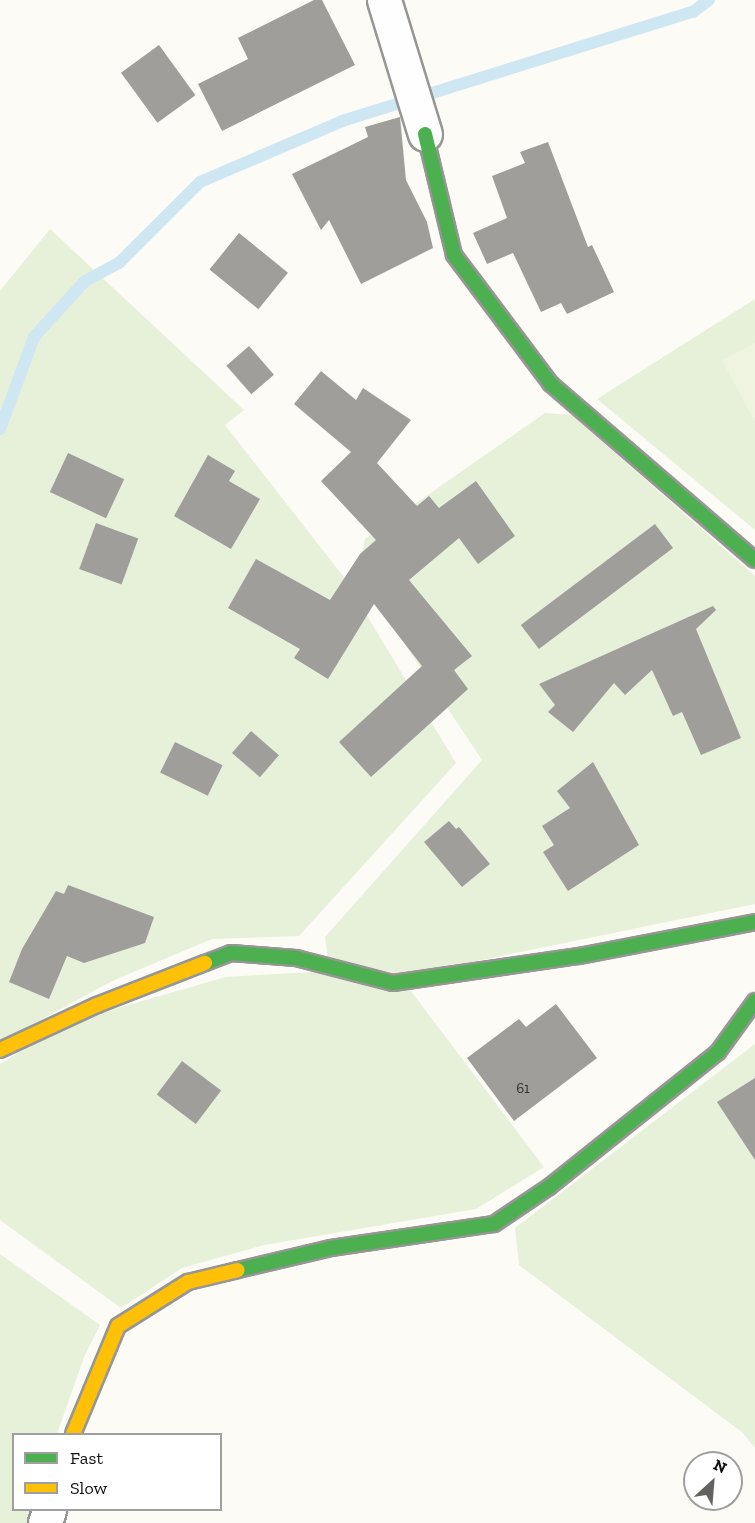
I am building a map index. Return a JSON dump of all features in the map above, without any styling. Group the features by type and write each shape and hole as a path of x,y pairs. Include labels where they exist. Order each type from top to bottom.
{"street":[{"path":"384,0 407,68 454,255 552,384 755,560"},
{"path":"0,1050 97,1005 231,953 296,958 393,983 579,956 755,922"},
{"path":"74,1433 100,1360 118,1326 188,1282 331,1248 494,1224 549,1187 718,1052 755,1000"}],"green space":[{"path":"50,229 244,410 225,425 343,576 456,763 299,936 212,939 112,981 0,1042 0,291"},
{"path":"755,299 755,530 597,399"},
{"path":"755,343 755,422 722,360"},
{"path":"545,413 572,415 755,576 755,904 408,975 328,960 325,937 482,760 358,574 365,539"},
{"path":"312,972 410,990 544,1167 476,1209 264,1245 182,1268 121,1308 0,1220 0,1064 69,1022 226,977"},
{"path":"755,1044 755,1448 743,1433 519,1265 515,1228"},
{"path":"0,1254 100,1325 84,1357 57,1433 12,1433 12,1511 31,1511 27,1523 0,1523"}],"building":[{"path":"314,0 322,0 355,65 222,131 198,84 248,59 238,38"},
{"path":"159,45 195,95 157,123 121,73"},
{"path":"400,117 406,180 427,222 433,248 361,284 329,220 321,230 292,174 368,137 365,127"},
{"path":"548,142 588,247 592,245 614,292 567,314 561,303 541,312 513,253 487,264 473,233 507,218 492,176 525,163 520,152"},
{"path":"239,233 288,273 258,309 209,270"},
{"path":"249,346 274,375 251,394 226,366"},
{"path":"321,371 356,400 363,388 411,420 377,463 417,506 429,496 439,508 476,481 515,536 478,564 459,538 409,580 472,656 454,670 468,689 371,777 339,742 422,666 374,604 328,679 294,658 300,649 228,608 256,559 330,600 360,554 376,540 321,481 351,452 294,404"},
{"path":"68,453 124,479 106,518 50,492"},
{"path":"208,455 235,471 229,481 260,499 231,549 174,516"},
{"path":"96,523 138,538 122,584 79,569"},
{"path":"655,524 673,548 539,649 521,625"},
{"path":"713,606 716,610 696,629 741,738 701,755 682,712 673,716 652,670 625,695 614,683 573,732 548,712 555,705 539,684"},
{"path":"251,731 279,755 260,777 232,753"},
{"path":"175,742 223,765 208,796 160,773"},
{"path":"593,762 639,845 568,891 543,852 554,845 542,826 570,808 557,791"},
{"path":"449,821 456,829 459,827 490,864 462,887 424,842"},
{"path":"68,885 154,917 145,943 84,963 67,956 49,999 9,982 22,949 56,891 64,894"},
{"path":"556,1004 597,1058 514,1121 467,1058 519,1019 526,1027"},
{"path":"182,1061 221,1090 196,1124 157,1095"},
{"path":"755,1078 755,1160 717,1102"}],"waterway":[{"path":"0,429 34,337 85,281 119,263 200,182 342,121 693,12 709,0"}],"traffic: fast":[{"path":"425,134 454,255 551,384 755,560"},
{"path":"205,963 231,953 296,958 393,983 579,956 755,922"},
{"path":"238,1270 331,1248 494,1224 549,1187 718,1052 755,1001"}],"traffic: slow":[{"path":"0,1050 97,1005 205,963"},
{"path":"73,1433 118,1326 188,1282 238,1270"}]}
